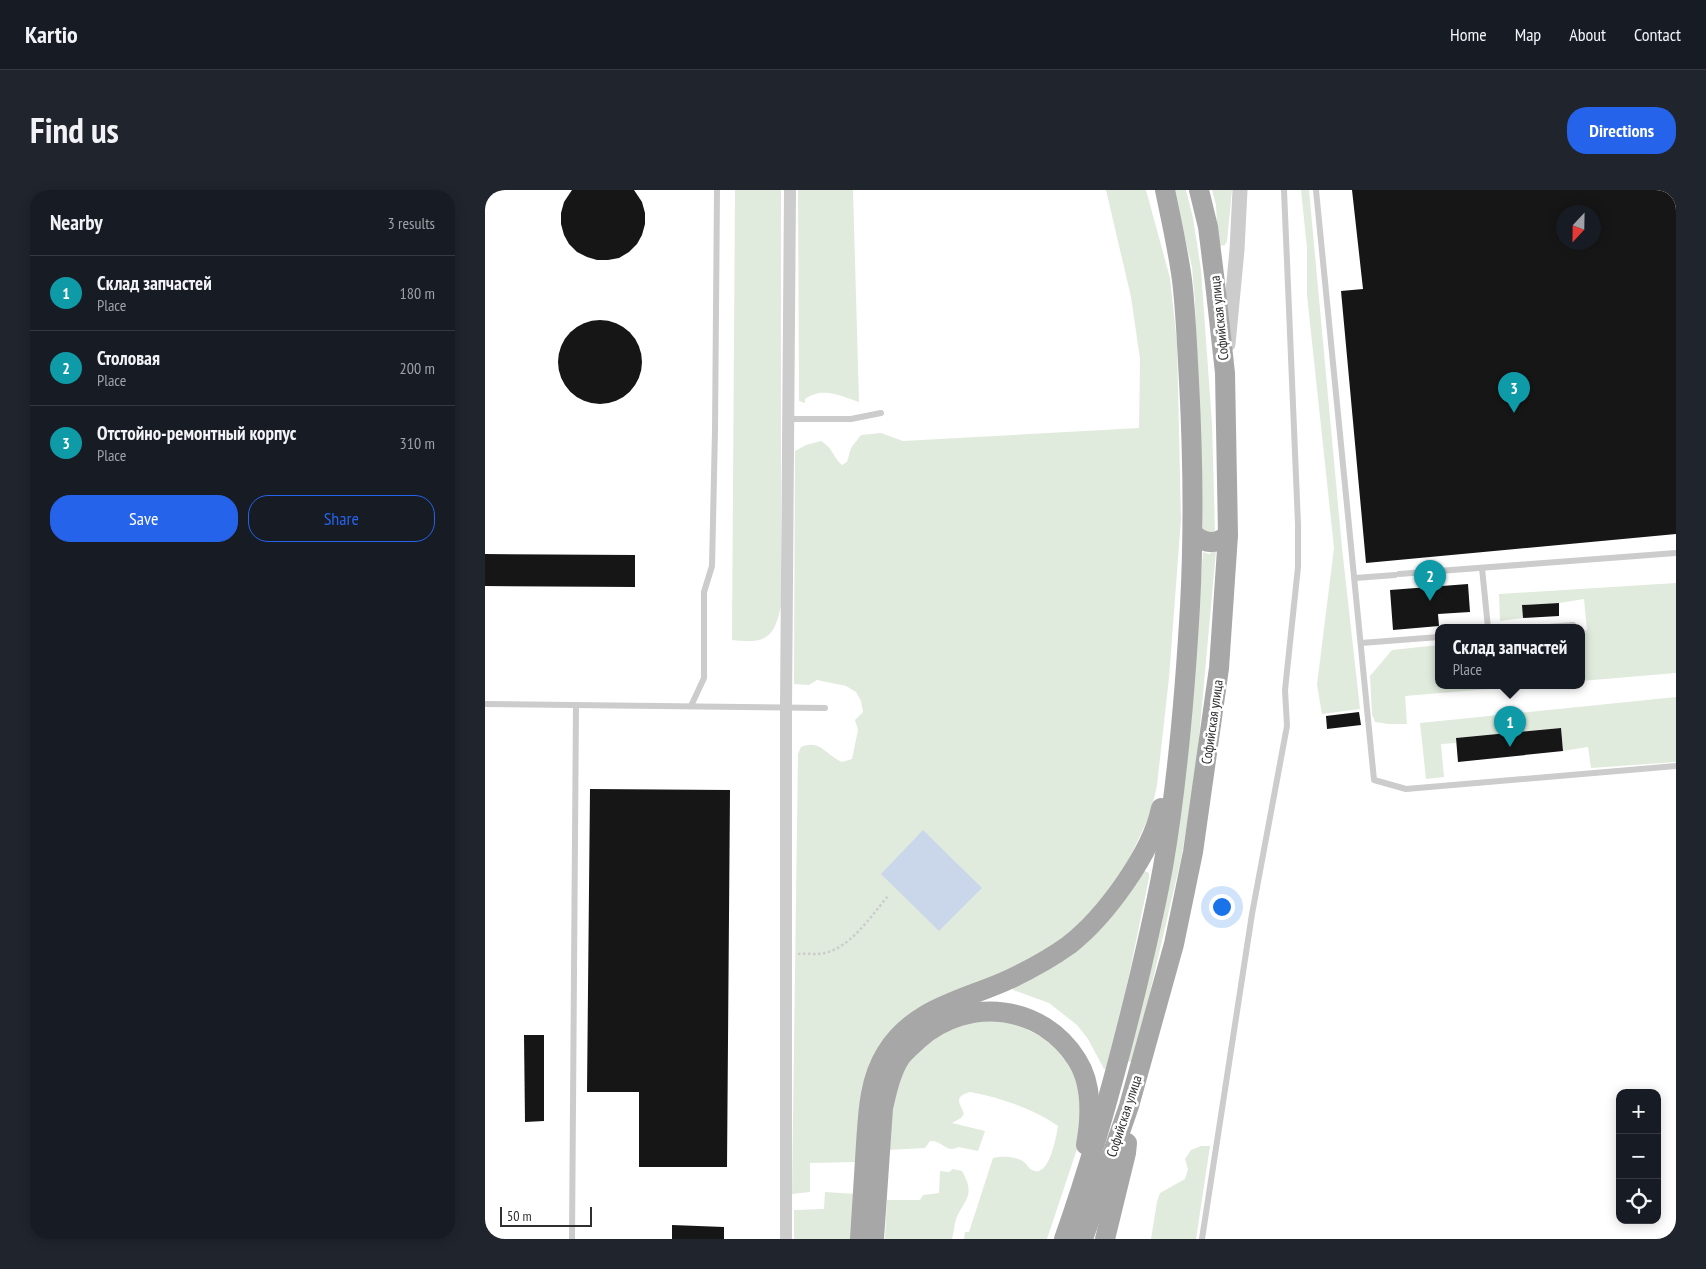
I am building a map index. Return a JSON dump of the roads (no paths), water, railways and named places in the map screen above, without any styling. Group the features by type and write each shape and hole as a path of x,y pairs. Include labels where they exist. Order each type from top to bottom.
{"main road":[{"name":"Софийская улица","path":"1064,1239 1102,1121 1122,1048 1155,909 1170,819 1180,742 1187,664 1193,534 1191,412 1187,330 1181,278 1165,190"},
{"name":"Софийская улица","path":"1083,1239 1129,1106 1171,953 1193,852 1219,668 1228,535 1225,373 1208,227 1199,190"},
{"path":"1193,534 1199,539 1215,543 1228,535"},
{"path":"860,1239 869,1100 876,1073 886,1052 898,1037 927,1013 1010,979 1070,944 1087,928 1121,888 1149,844 1158,823 1166,783 1180,742"},
{"path":"874,1239 883,1108 894,1071 905,1052 929,1030 945,1021 968,1014 985,1011 1003,1012 1032,1020 1056,1036 1068,1047 1078,1061 1089,1090 1087,1138 1080,1194"},
{"path":"1105,1239 1126,1153 1129,1106"}],"street":[{"path":"786,1239 786,707 790,190"},
{"path":"1225,373 1237,250 1240,190"}],"lane":[{"path":"691,706 704,678 704,592 712,566 717,190"},
{"path":"1202,1239 1252,914 1287,726 1285,690 1298,558 1285,190"},
{"path":"1317,190 1374,780 1406,789 1676,766"},
{"path":"789,419 851,419 881,413"},
{"path":"1355,578 1676,553"},
{"path":"1482,568 1489,624"},
{"path":"1361,643 1435,637"},
{"path":"485,704 825,708"},
{"path":"572,1239 576,705"}],"water":[{"path":"923,830 982,888 939,931 881,874"}],"place":[{"name":"Отстойно-ремонтный корпус","path":"1514,413"},
{"name":"Столовая","path":"1430,601"},
{"name":"Склад запчастей","path":"1510,747"}]}
